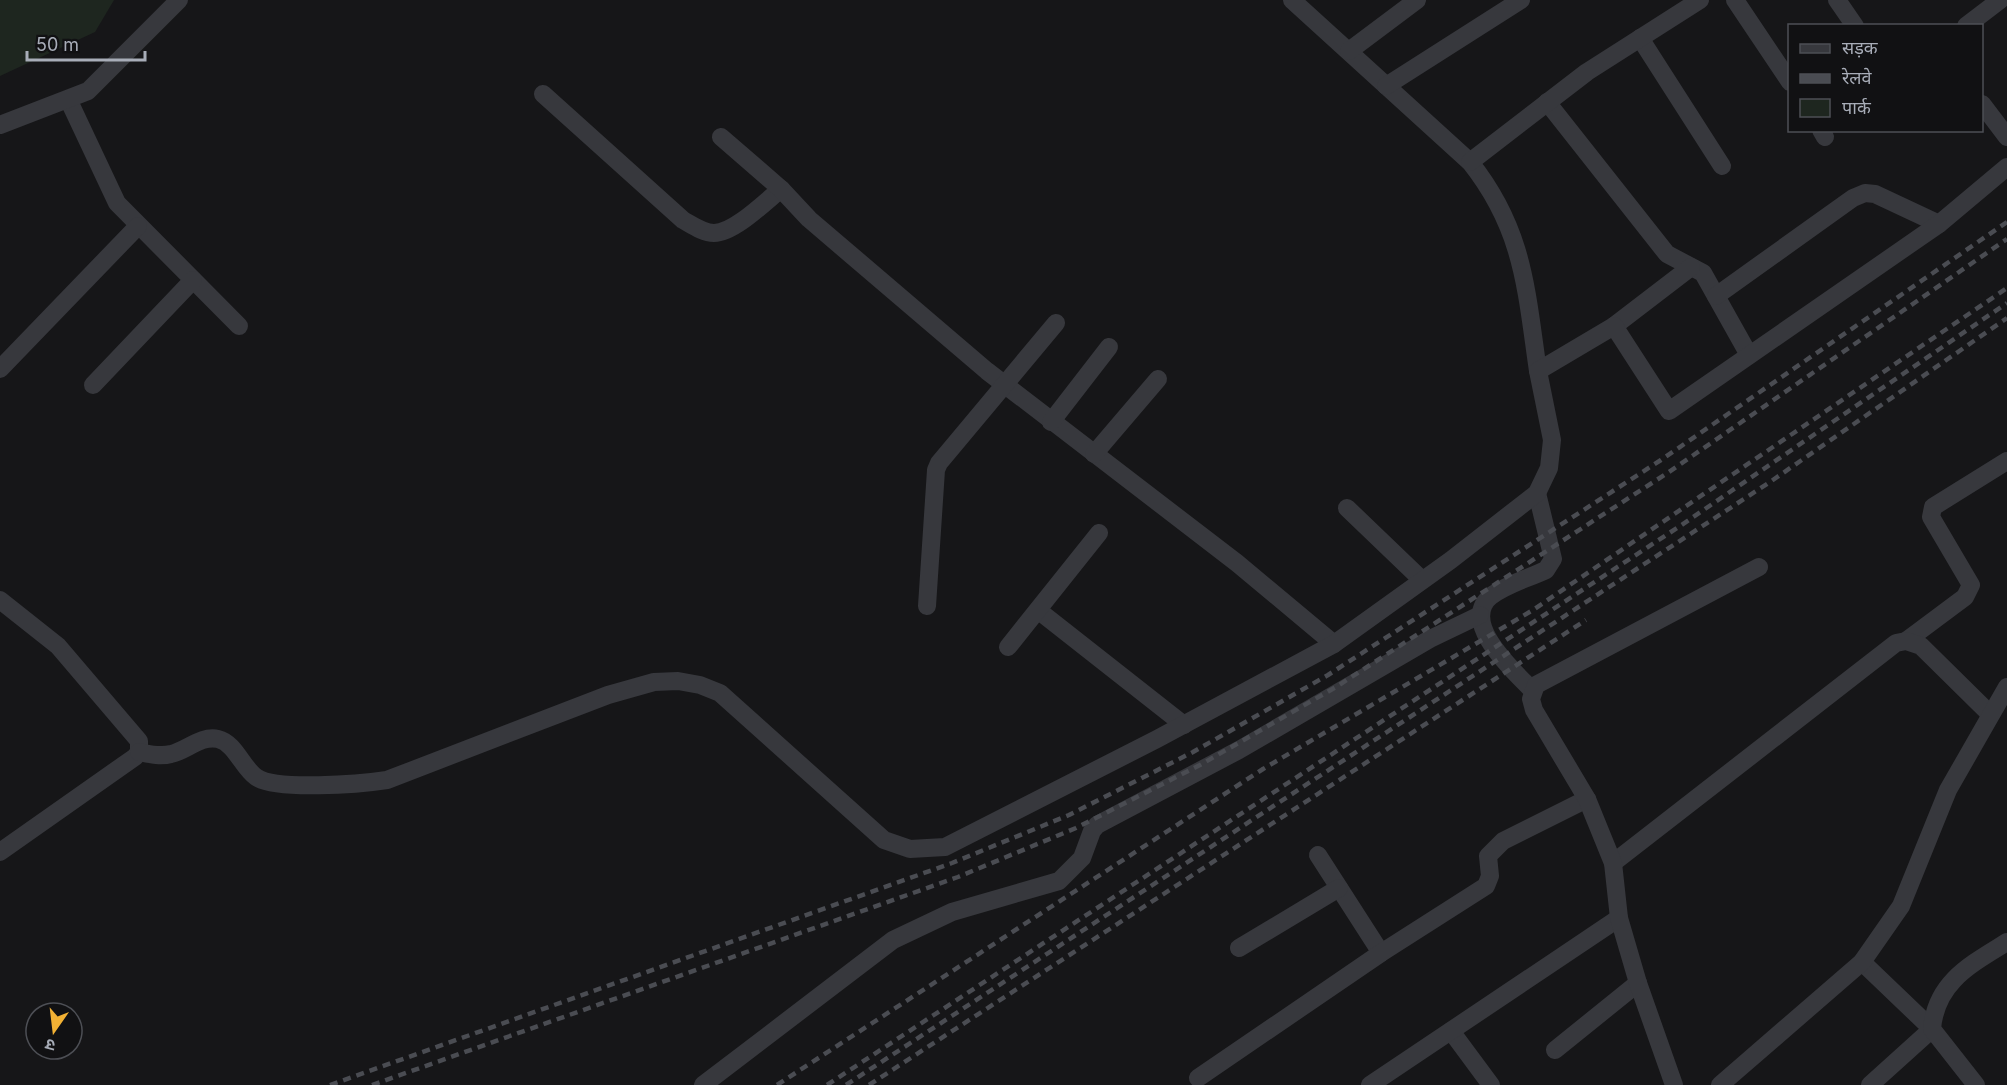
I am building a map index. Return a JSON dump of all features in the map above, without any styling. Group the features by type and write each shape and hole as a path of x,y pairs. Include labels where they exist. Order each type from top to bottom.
{"street":[{"path":"0,125 69,101 95,86 179,0"},
{"path":"0,852 139,752 166,755 202,740 218,739 231,747 253,775 270,784 363,784 387,780 608,695 654,682 678,681 700,685 720,693 884,840 910,849 929,849 945,846 1184,725 1334,644 1537,493 1549,468 1552,440 1538,371 1521,258 1510,226 1491,189 1470,162 1292,0"},
{"path":"1349,51 1417,0"},
{"path":"1386,86 1521,0"},
{"path":"1470,162 1587,72 1700,0"},
{"path":"1735,0 1788,79"},
{"path":"1837,0 1854,24"},
{"path":"1969,24 2000,0"},
{"path":"1640,38 1722,166"},
{"path":"543,94 683,220 700,230 712,233 727,231 782,189"},
{"path":"69,101 111,194 138,226 239,326"},
{"path":"1547,102 1667,254 1703,273 1749,356"},
{"path":"1983,105 2007,137"},
{"path":"721,137 782,189 809,219 1006,386 1238,563 1334,644"},
{"path":"1614,326 1669,411 1939,224 2007,167"},
{"path":"1716,296 1853,198 1865,193 1875,194 1939,224"},
{"path":"0,369 138,226"},
{"path":"1538,371 1614,326 1691,267"},
{"path":"93,385 193,280"},
{"path":"927,606 936,470 939,462 1006,386 1056,323"},
{"path":"1051,422 1109,347"},
{"path":"1094,454 1158,379"},
{"path":"1613,862 1896,643 1906,641 1965,597 1971,585 1931,517 1933,507 2007,461"},
{"path":"1533,691 1481,627 1480,615 1484,604 1491,597 1546,570 1552,564 1551,549 1537,493"},
{"path":"1347,508 1422,580"},
{"path":"1008,647 1099,533"},
{"path":"1674,1085 1638,983 1619,918 1613,862 1587,799 1534,710 1531,699 1536,685 1759,567"},
{"path":"0,600 58,646 139,741 139,752"},
{"path":"1039,611 1184,725"},
{"path":"703,1085 893,940 952,912 1059,881 1082,858 1092,831 1097,825 1239,750 1430,639 1480,615"},
{"path":"1906,641 1922,646 1990,714"},
{"path":"1720,1085 1862,962 1901,906 1948,790 2007,687"},
{"path":"1198,1078 1381,953 1486,886 1490,876 1488,856 1503,841 1587,799"},
{"path":"1318,855 1381,953"},
{"path":"1239,948 1339,888"},
{"path":"1374,1084 1619,918"},
{"path":"1870,1085 1932,1029 1938,999 1967,967 2007,942"},
{"path":"1862,962 1932,1029 1976,1085"},
{"path":"1555,1050 1638,983"},
{"path":"1451,1031 1491,1085"}],"green space":[{"path":"0,0 114,0 95,32 0,76"}],"railway":[{"path":"330,1085 952,863 1069,815 1193,752 1328,675 1661,460 2007,222"},
{"path":"372,1085 958,877 1076,828 1200,765 1336,687 1669,472 2007,239"},
{"path":"777,1085 1263,769 1533,610 2007,288"},
{"path":"827,1085 1680,526 2007,303"},
{"path":"846,1085 1770,482 2007,318"},
{"path":"869,1085 1586,620"}]}
